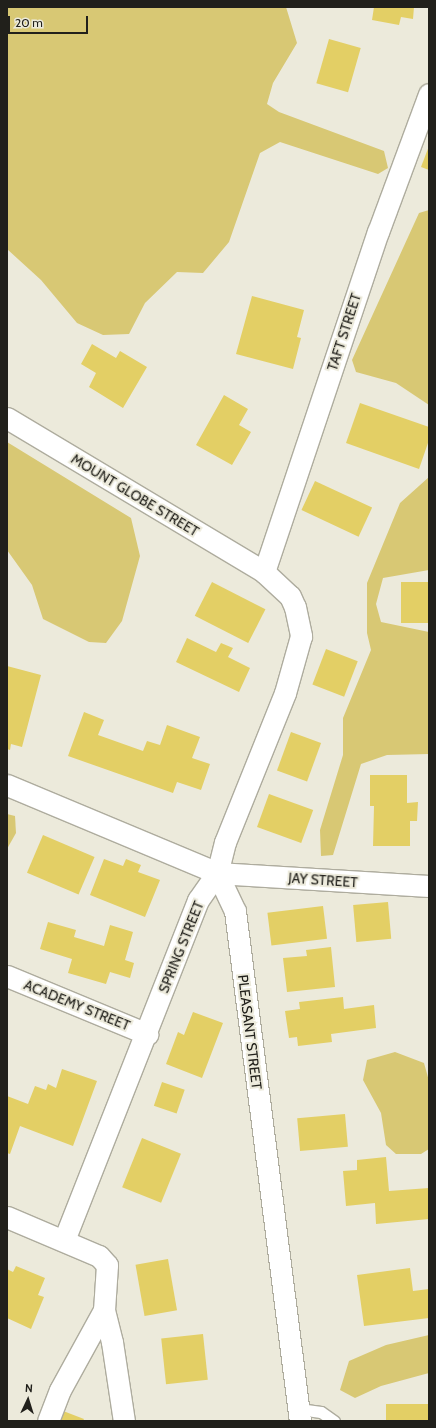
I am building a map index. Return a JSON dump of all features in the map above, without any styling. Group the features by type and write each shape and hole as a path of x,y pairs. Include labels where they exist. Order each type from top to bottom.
{"street":[{"name":"TAFT STREET","path":"264,572 378,232 429,94"},
{"name":"MOUNT GLOBE STREET","path":"7,418 264,572"},
{"name":"SPRING STREET","path":"64,1240 198,900 217,873 225,842 284,693 299,646 301,636 295,607 280,585 264,572"},
{"path":"7,785 217,873"},
{"name":"JAY STREET","path":"217,873 429,886"},
{"name":"PLEASANT STREET","path":"217,873 235,911 300,1415"},
{"name":"ACADEMY STREET","path":"7,976 146,1034"},
{"path":"7,1217 99,1256 107,1265 104,1310 112,1342 124,1421"},
{"path":"48,1421 60,1390 104,1310"}],"lane":[{"path":"300,1415 321,1412 334,1421"}],"shaded area":[{"path":"7,7 286,7 297,43 273,83 267,104 279,112 384,151 388,168 378,174 280,142 260,153 229,242 203,273 177,272 145,303 129,334 103,335 77,323 41,280 7,249"},
{"path":"429,210 429,405 396,383 356,372 352,360 419,213"},
{"path":"7,442 131,518 140,556 122,621 106,643 89,642 43,619 32,585 7,550"},
{"path":"429,477 429,570 383,578 376,604 381,622 429,632 429,754 387,755 361,764 333,855 321,856 320,830 343,755 343,718 371,650 367,633 367,583 400,503"},
{"path":"7,814 15,816 16,833 7,849"},
{"path":"395,1052 424,1063 429,1081 429,1149 421,1154 396,1154 386,1145 381,1113 363,1080 367,1060"},
{"path":"429,1335 429,1373 381,1386 355,1398 340,1390 349,1361 386,1345"}],"building":[{"path":"374,7 414,7 413,19 401,17 399,25 372,20"},
{"path":"329,39 361,48 348,92 316,83"},
{"path":"429,146 429,170 421,167"},
{"path":"252,296 304,310 297,337 301,338 293,369 236,354"},
{"path":"92,344 116,358 120,351 147,367 123,408 89,387 96,373 81,364"},
{"path":"224,395 248,409 239,425 251,432 232,465 196,445"},
{"path":"360,403 429,427 429,440 419,469 346,443"},
{"path":"315,481 372,508 359,537 301,510"},
{"path":"212,582 265,609 248,643 195,616"},
{"path":"401,582 429,582 429,623 401,623"},
{"path":"187,638 216,652 221,643 233,648 228,657 250,668 239,692 176,662"},
{"path":"326,649 358,661 344,697 312,684"},
{"path":"7,666 41,675 22,747 11,744 10,750 7,749"},
{"path":"84,712 104,720 98,735 143,751 147,741 160,745 167,725 200,737 192,758 210,764 201,790 177,782 173,793 68,756"},
{"path":"291,732 321,743 307,781 277,771"},
{"path":"370,775 407,775 407,803 418,802 417,821 410,821 410,846 373,846 374,806 370,806"},
{"path":"269,794 313,810 301,843 257,827"},
{"path":"43,835 95,857 79,895 27,873"},
{"path":"104,859 123,866 126,859 141,865 138,872 160,880 145,917 90,895"},
{"path":"388,902 391,939 356,942 353,905"},
{"path":"323,906 327,939 271,946 267,913"},
{"path":"48,922 76,930 74,937 104,946 110,925 133,932 125,960 134,963 130,978 110,972 106,984 68,973 72,959 40,949"},
{"path":"331,947 335,987 287,992 283,958 307,956 306,950"},
{"path":"343,997 344,1009 374,1005 376,1028 331,1034 332,1042 298,1046 297,1037 289,1038 285,1011 300,1009 299,1002"},
{"path":"193,1012 223,1023 202,1078 166,1064 178,1032 184,1035"},
{"path":"62,1069 97,1081 73,1146 20,1126 10,1154 7,1153 7,1096 28,1104 35,1086 46,1090 48,1084 56,1088"},
{"path":"162,1082 185,1090 177,1113 154,1106"},
{"path":"345,1114 348,1147 300,1151 297,1118"},
{"path":"142,1138 181,1154 161,1203 122,1187"},
{"path":"386,1157 389,1191 429,1188 429,1219 376,1224 375,1203 346,1206 343,1171 357,1170 357,1160"},
{"path":"168,1259 177,1310 145,1316 136,1265"},
{"path":"16,1266 45,1278 38,1295 44,1297 31,1329 7,1318 7,1269 13,1272"},
{"path":"410,1268 413,1291 429,1289 429,1318 364,1326 357,1275"},
{"path":"203,1334 208,1380 166,1384 161,1338"},
{"path":"386,1404 429,1404 429,1421 386,1421"},
{"path":"58,1409 84,1419 83,1421 53,1421"}]}
